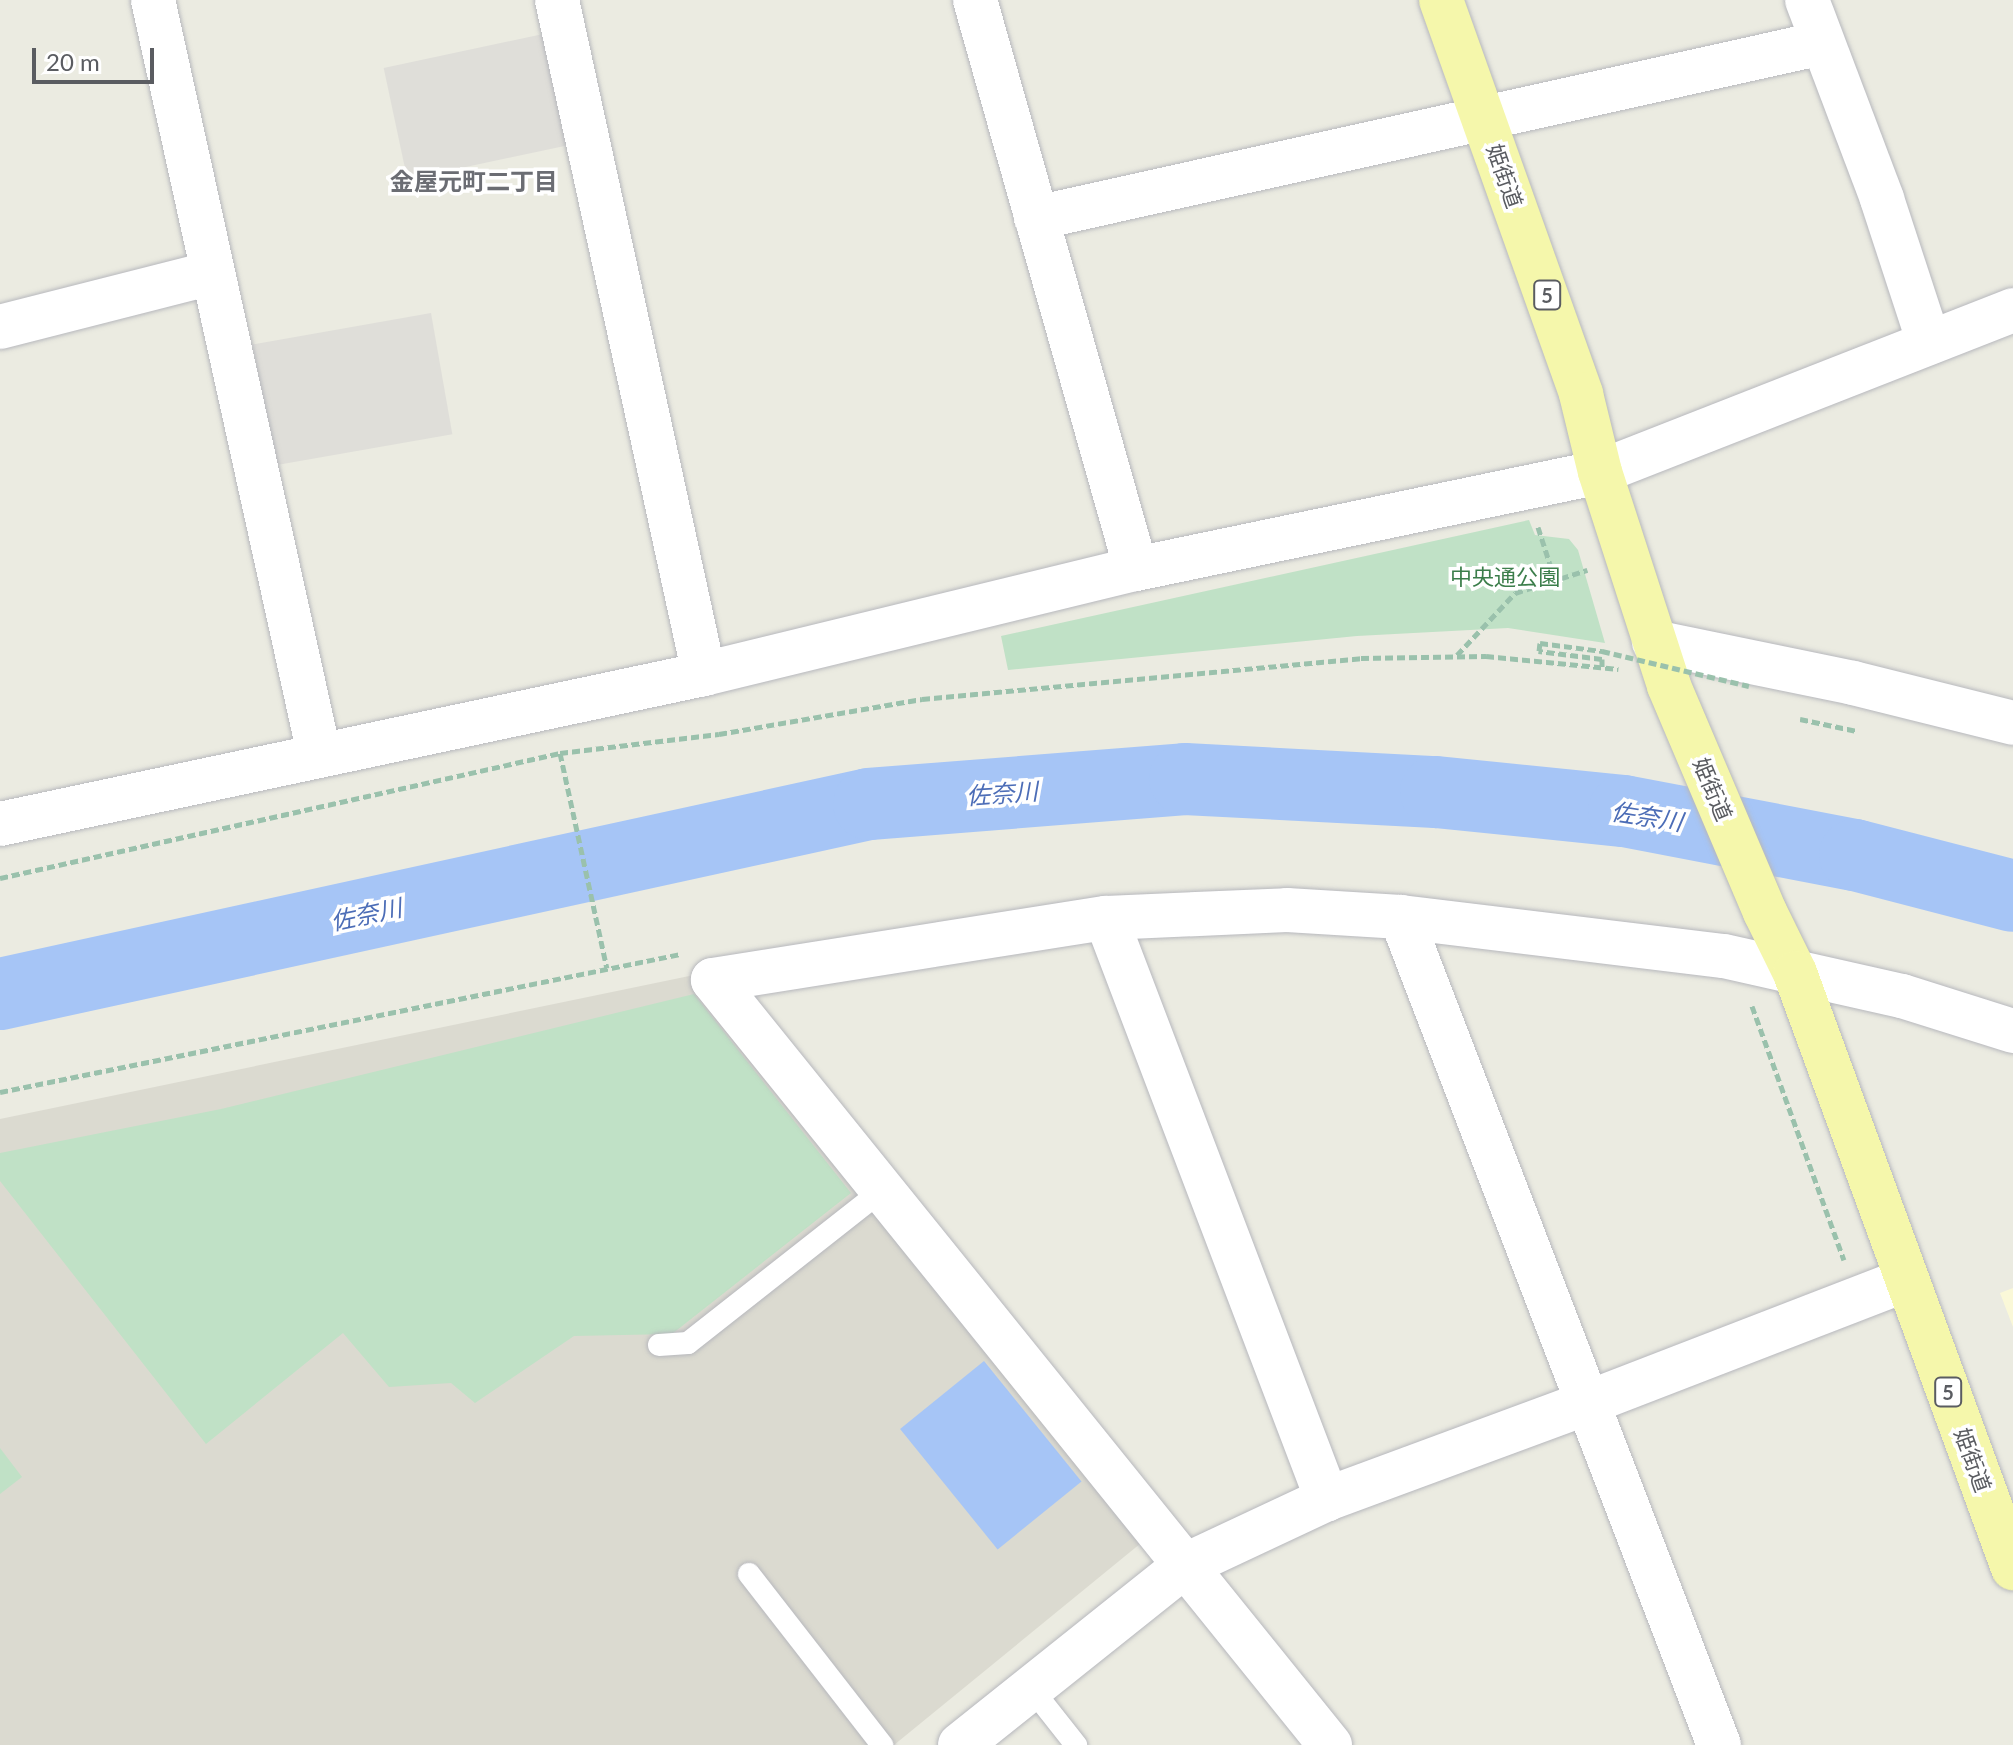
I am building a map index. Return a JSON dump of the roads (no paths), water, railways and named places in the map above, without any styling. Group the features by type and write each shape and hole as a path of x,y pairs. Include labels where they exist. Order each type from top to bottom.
{"main road":[{"name":"姫街道","path":"1441,0 1581,394 1639,656 1669,686 1765,912 1795,973 2013,1568"}],"street":[{"path":"153,0 319,754"},
{"path":"557,0 704,674"},
{"path":"975,0 1136,569"},
{"path":"1807,0 1882,199 1929,343"},
{"path":"1036,218 1822,43"},
{"path":"0,327 212,273"},
{"path":"0,824 704,674 1136,569 1600,472 2013,310"},
{"path":"1639,656 1853,683 2013,723"},
{"path":"1330,1745 713,980 1106,918 1287,910 1401,917 1724,956 1902,996 2013,1031"},
{"path":"1401,917 1719,1745"},
{"path":"1106,918 1327,1499"},
{"path":"960,1745 1184,1566 1327,1499 1905,1280"}],"lane":[{"path":"659,1345 688,1343 881,1191"},
{"path":"749,1574 882,1745"},
{"path":"1031,1688 1076,1745"}],"water":[{"path":"984,1361 1082,1481 998,1549 900,1429"}],"waterway":[{"name":"佐奈川","path":"0,994 869,804 1185,779 1436,792 1624,811 1855,855 2013,896"}],"district":[{"name":"金屋元町二丁目","path":"474,181"}],"park label":[{"name":"中央通公園","path":"1505,577"}]}
